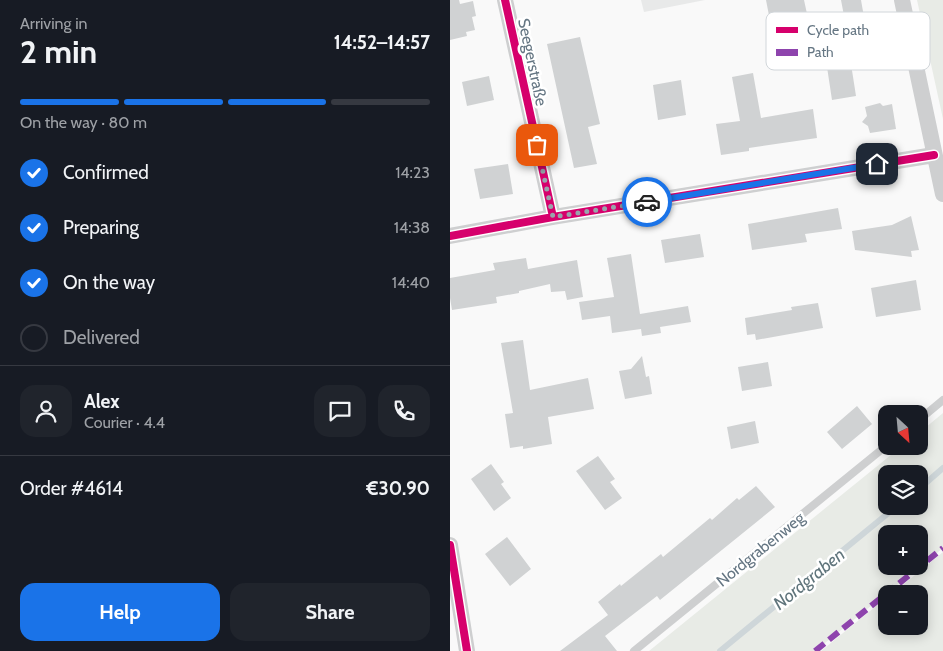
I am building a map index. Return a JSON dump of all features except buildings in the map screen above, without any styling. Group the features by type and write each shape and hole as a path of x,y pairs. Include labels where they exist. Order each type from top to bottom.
{"street":[{"name":"Seegerstraße","path":"505,0 553,217"},
{"path":"918,70 938,160 943,194"},
{"path":"450,236 553,217 938,160"},
{"path":"450,545 466,651"}],"lane":[{"path":"928,412 943,400"},
{"name":"Nordgrabenweg","path":"634,651 878,453"}],"shaded area":[{"path":"641,0 705,0 644,12"},
{"path":"917,0 943,0 943,119 930,60 930,12 920,12"},
{"path":"943,413 943,548 928,560 928,525 878,525 878,575 909,575 897,585 878,585 878,600 815,651 649,651 878,465 878,515 928,515 928,465 879,465 891,455 928,455 928,426"},
{"path":"943,552 943,651 821,651 878,605 878,635 928,635 928,585 903,585 915,575 928,575 928,564"}],"waterway":[{"name":"Nordgraben","path":"928,481 943,468"},
{"name":"Nordgraben","path":"720,651 886,515"}],"marked path":[{"path":"815,651 943,548"}],"cycle path":[{"path":"505,0 553,217"},
{"path":"450,236 553,217 934,155"},
{"path":"450,545 467,651"}],"way so far":[{"path":"537,145 553,217 647,202"}],"route":[{"path":"647,202 877,164"}]}
